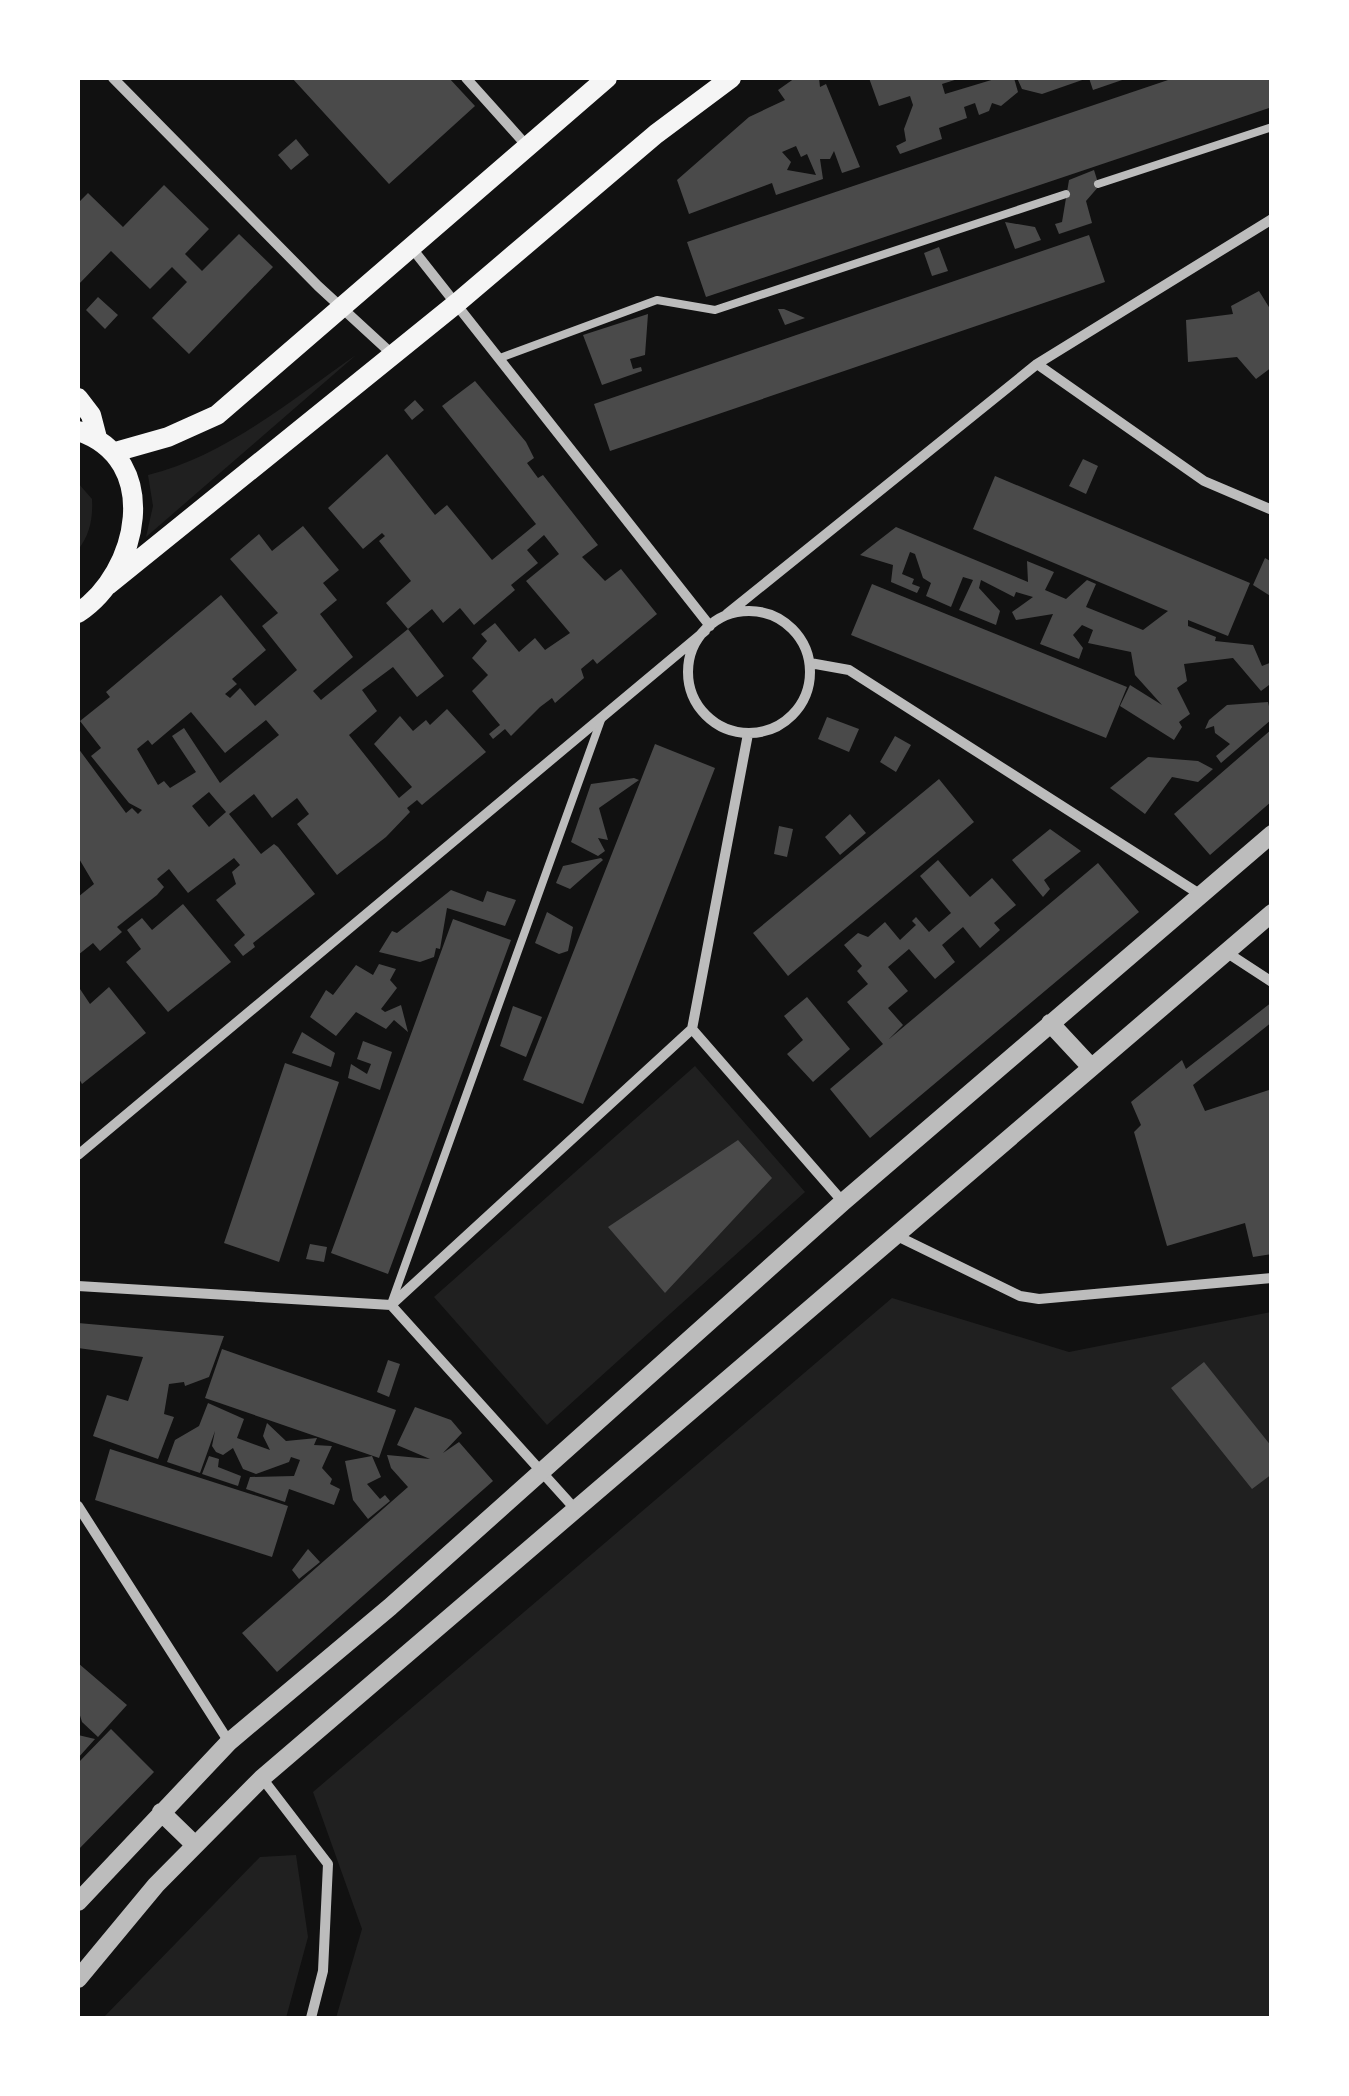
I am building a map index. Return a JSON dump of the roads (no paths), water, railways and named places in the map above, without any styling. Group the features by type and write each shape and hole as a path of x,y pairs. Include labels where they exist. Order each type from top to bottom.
{"main road":[{"path":"115,452 168,436 217,414 607,78"},
{"path":"78,614 108,585 457,304 656,134 731,78"},
{"path":"78,398 92,415 87,435 115,452 127,473 134,507 130,542 108,585"}],"street":[{"path":"112,78 341,308 393,355"},
{"path":"466,78 528,146"},
{"path":"78,1155 707,628 1037,364 1272,219"},
{"path":"411,247 707,628"},
{"path":"1037,364 1204,481 1272,510"},
{"path":"707,628 694,644 687,668 691,692 704,714 723,728 748,734 774,728 795,713 808,690 810,663 803,642 789,626 770,614 749,610 727,614"},
{"path":"810,663 849,670 1201,894"},
{"path":"391,1306 692,1029 748,734"},
{"path":"78,1902 229,1742 390,1607 843,1202 1272,834"},
{"path":"78,1980 195,1845 262,1778 892,1234 1272,913"},
{"path":"1226,952 1272,982"},
{"path":"1050,1023 1090,1066"},
{"path":"692,1029 843,1202"},
{"path":"892,1234 1020,1296 1039,1300 1272,1278"},
{"path":"78,1286 391,1306 576,1510"},
{"path":"78,1506 229,1742"},
{"path":"262,1778 328,1864 323,1971 312,2018"},
{"path":"161,1812 195,1845"}],"lane":[{"path":"1098,184 1272,127"},
{"path":"500,358 657,300 715,310 1066,194"},
{"path":"391,1306 602,715"}]}
